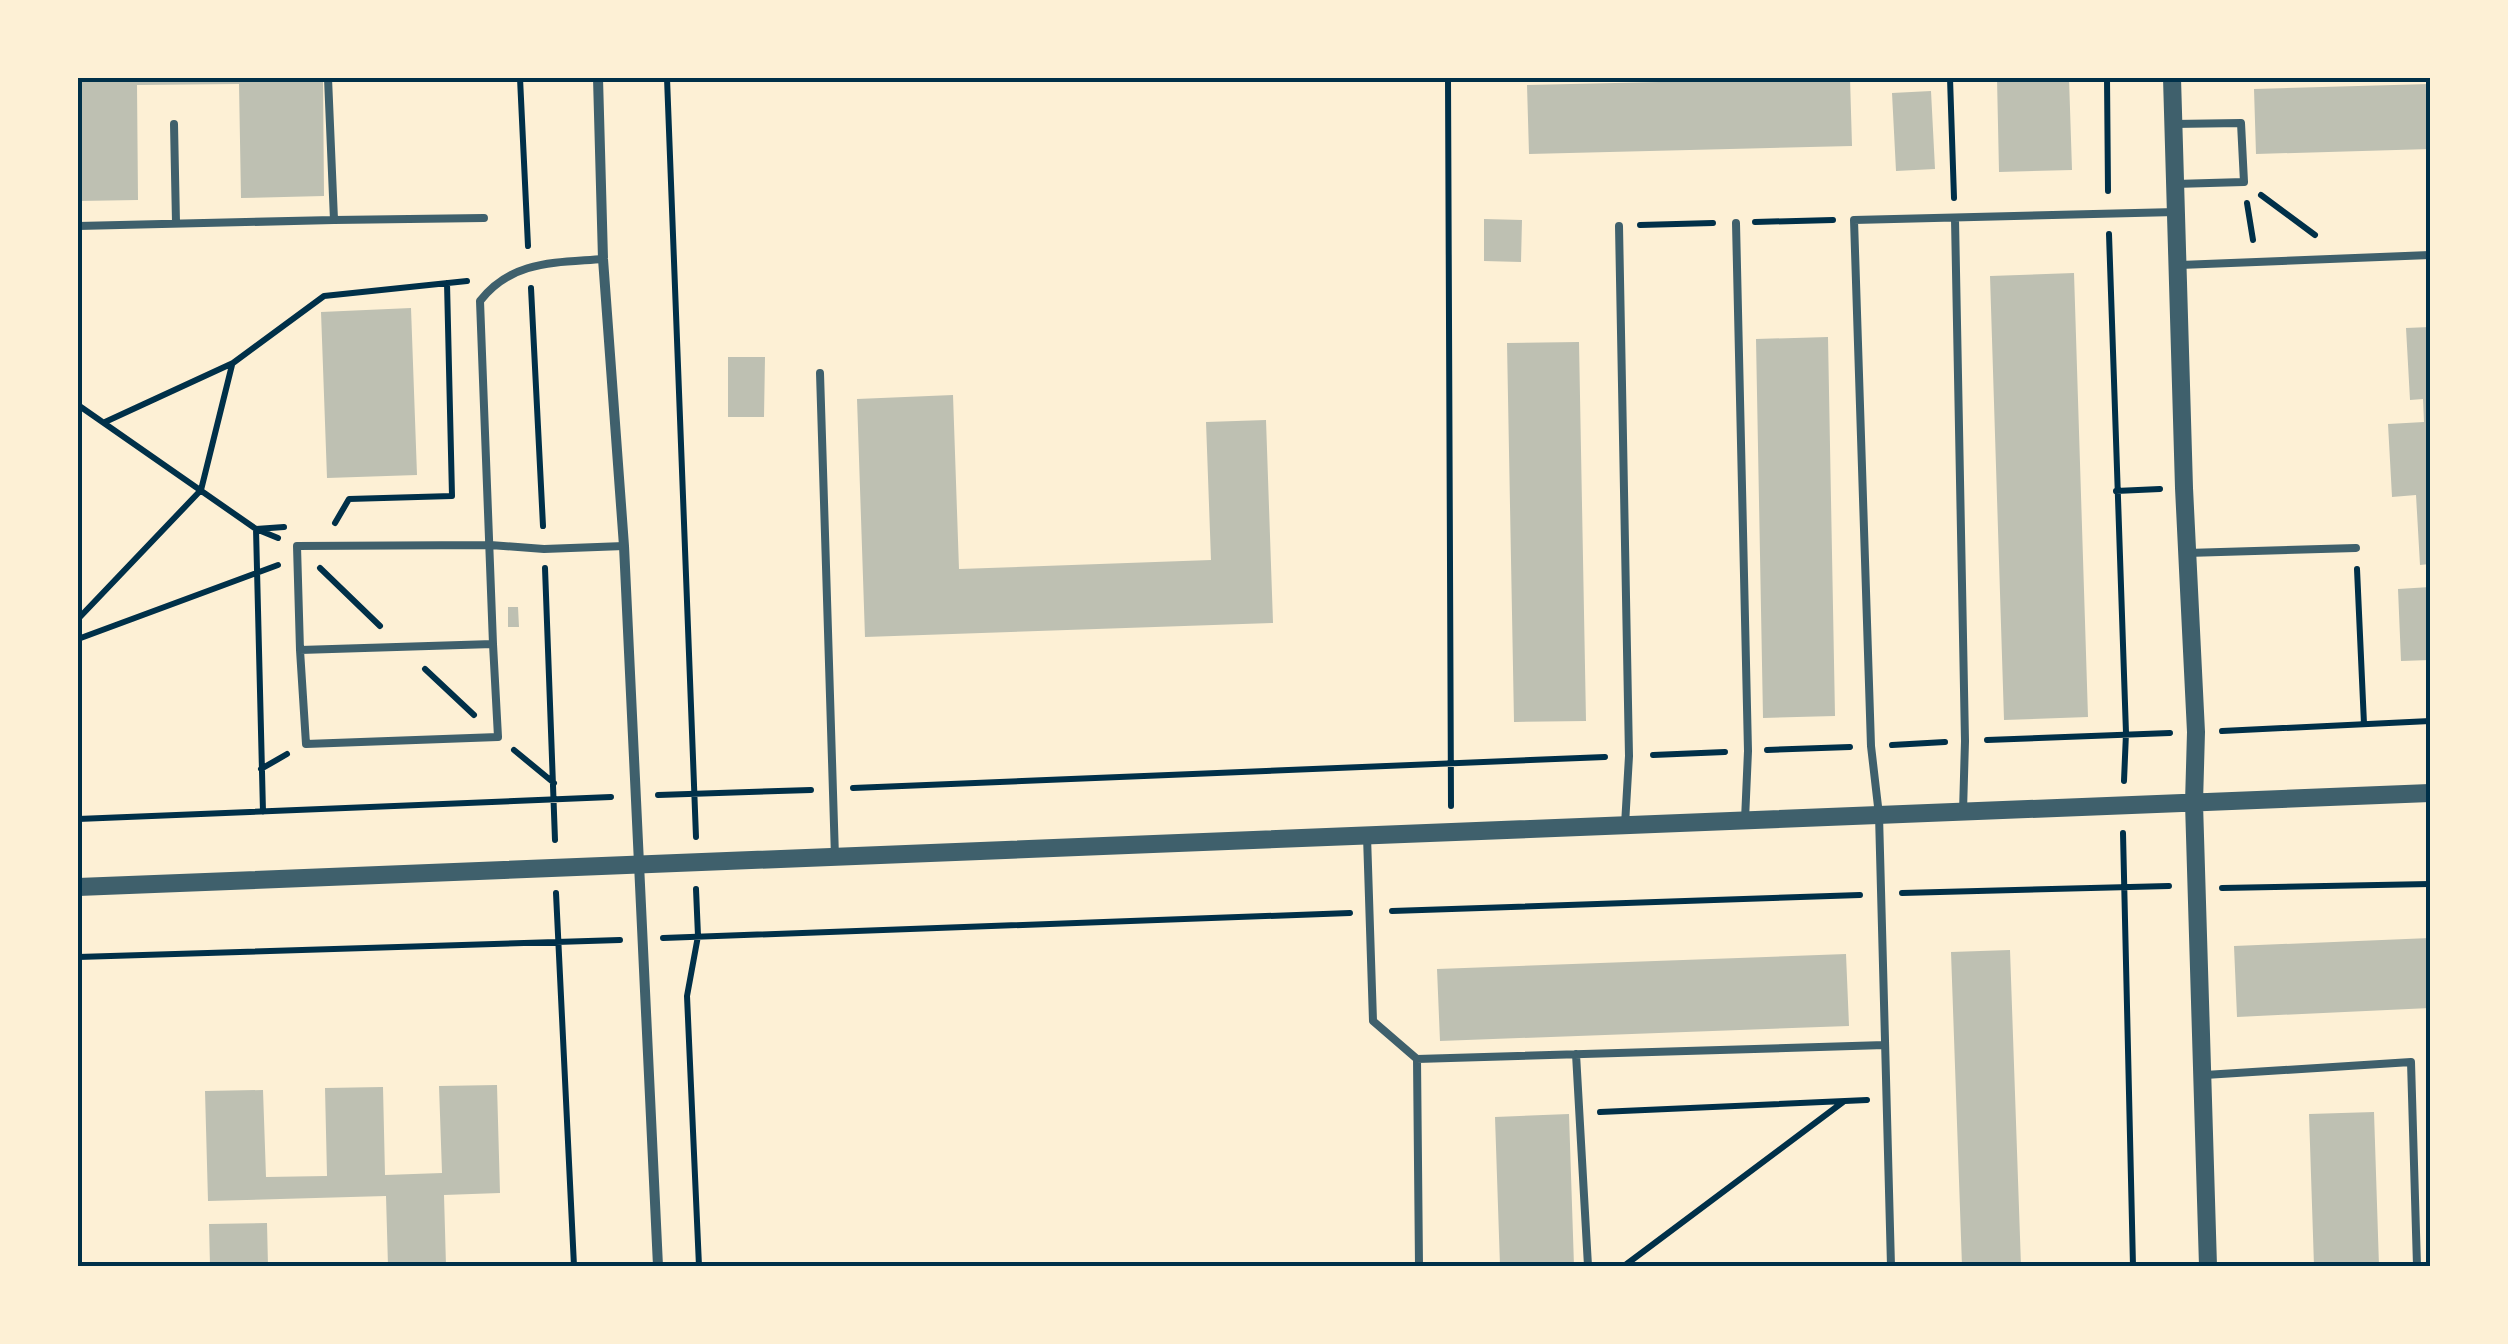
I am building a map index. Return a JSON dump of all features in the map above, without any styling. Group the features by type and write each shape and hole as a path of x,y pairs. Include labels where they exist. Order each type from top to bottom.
{"street":[{"path":"598,78 603,260 642,864 658,1266"},
{"path":"2172,78 2184,488 2196,732 2194,803 2208,1266"},
{"path":"78,887 2430,793"}],"lane":[{"path":"328,78 334,220"},
{"path":"2173,124 2241,123 2244,182 2175,184"},
{"path":"174,124 176,223"},
{"path":"1891,1266 1854,220 2176,212"},
{"path":"78,226 484,218"},
{"path":"1955,219 1963,812"},
{"path":"1736,222 1748,751 1744,820"},
{"path":"1619,226 1629,756 1625,825"},
{"path":"2178,266 2430,255"},
{"path":"603,260 529,265 492,286 480,301 490,545 492,644 498,736 306,744 297,546 490,545 544,549 624,546"},
{"path":"820,373 834,857"},
{"path":"2187,553 2356,548"},
{"path":"300,650 492,644"},
{"path":"1367,836 1373,1021 1417,1060 1885,1045"},
{"path":"1576,1054 1588,1266"},
{"path":"1417,1060 1419,1266"},
{"path":"2202,1075 2411,1062 2417,1266"}],"path":[{"path":"520,78 556,800 555,868 574,1266"},
{"path":"667,78 696,794 698,936 687,996 699,1266"},
{"path":"1448,78 1453,763 1449,832"},
{"path":"1950,78 1955,219"},
{"path":"2106,78 2126,733 2123,888 2133,1266"},
{"path":"2244,182 2346,259"},
{"path":"2244,182 2256,262"},
{"path":"104,422 233,363 324,296 510,276"},
{"path":"349,499 452,496 448,283"},
{"path":"78,619 201,490 233,363"},
{"path":"2116,490 2184,488"},
{"path":"2356,548 2364,724"},
{"path":"78,638 298,558"},
{"path":"78,819 2430,720"},
{"path":"78,957 1880,894 2196,885 2221,888 2430,884"},
{"path":"1580,1112 1888,1098"},
{"path":"1624,1266 1844,1102"}],"building":[{"path":"78,78 323,78 324,196 241,198 239,84 137,85 138,200 78,201"},
{"path":"1850,78 1852,146 1529,154 1527,85"},
{"path":"1997,78 2069,78 2072,170 1999,172"},
{"path":"2430,84 2430,149 2256,154 2254,89"},
{"path":"1931,91 1935,169 1896,171 1892,93"},
{"path":"1484,219 1522,220 1521,262 1484,261"},
{"path":"2074,273 2088,717 2004,720 1990,276"},
{"path":"411,308 417,475 327,478 321,312"},
{"path":"2430,327 2430,564 2420,565 2416,495 2392,497 2388,424 2424,422 2423,399 2410,400 2406,328"},
{"path":"1828,337 1835,716 1763,718 1756,339"},
{"path":"1579,342 1586,721 1514,722 1507,343"},
{"path":"728,357 765,357 764,417 728,417"},
{"path":"953,395 959,569 1211,560 1206,422 1266,420 1273,623 865,637 857,399"},
{"path":"2430,587 2430,660 2401,661 2398,589"},
{"path":"508,607 518,607 519,627 508,627"},
{"path":"2430,938 2430,1008 2237,1017 2234,946"},
{"path":"2010,950 2021,1266 1962,1266 1951,952"},
{"path":"1846,954 1849,1026 1440,1041 1437,969"},
{"path":"497,1085 500,1193 444,1195 446,1266 388,1266 386,1196 208,1201 205,1091 263,1090 266,1177 327,1176 325,1088 383,1087 385,1175 442,1173 439,1086"},
{"path":"2374,1112 2379,1266 2314,1266 2309,1114"},
{"path":"1569,1114 1574,1266 1500,1266 1495,1117"},
{"path":"267,1223 268,1266 210,1266 209,1224"}]}
